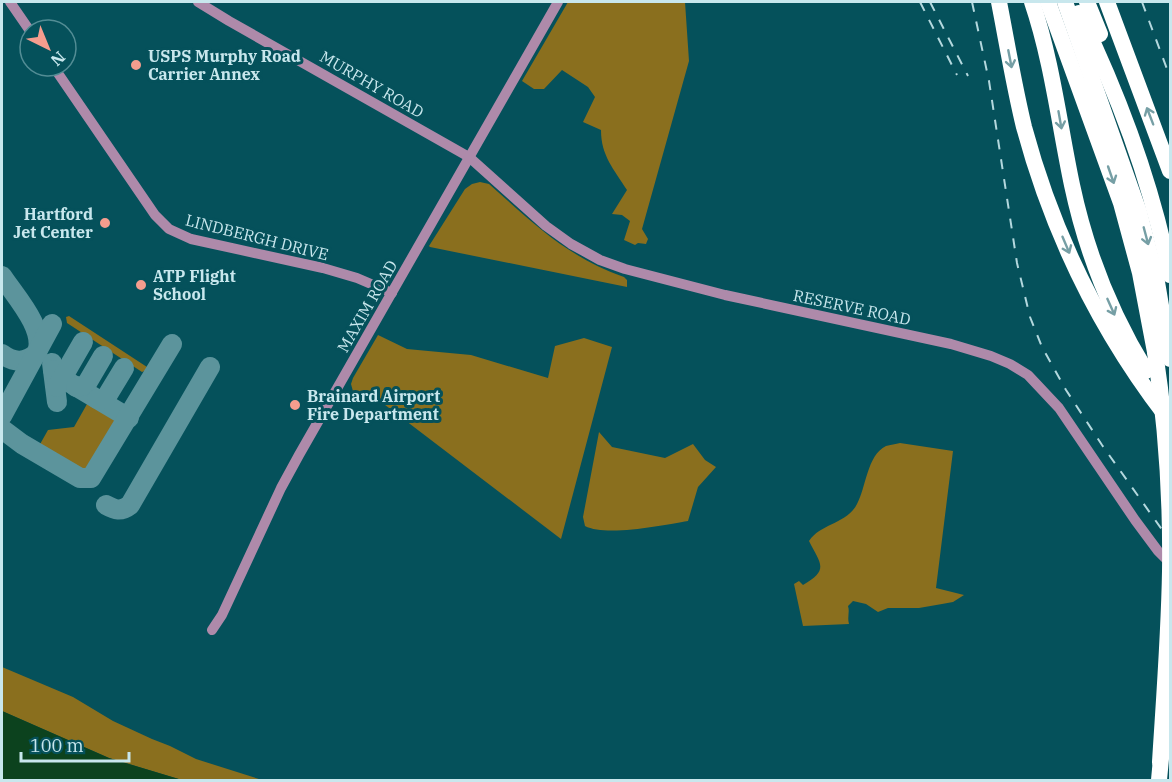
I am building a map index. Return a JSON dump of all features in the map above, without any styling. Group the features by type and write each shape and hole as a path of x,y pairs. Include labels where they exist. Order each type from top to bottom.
{"highway":[{"path":"999,2 1024,126 1050,206 1087,290 1168,418"},
{"path":"1032,2 1047,55 1072,185 1086,240 1114,313 1145,380"},
{"path":"1048,2 1124,212 1163,356"},
{"path":"1065,2 1132,189 1152,260 1163,356 1170,532 1169,605 1159,780"},
{"path":"1073,2 1100,58 1128,127 1154,209 1169,268"},
{"path":"1087,2 1141,146 1155,190 1165,225 1169,268"},
{"path":"1107,2 1170,171"},
{"path":"1160,762 1168,714 1170,681"}],"street":[{"path":"10,2 21,18"},
{"name":"MURPHY ROAD","path":"198,2 469,157"},
{"name":"MAXIM ROAD","path":"212,630 222,615 291,470 558,2"},
{"name":"LINDBERGH DRIVE","path":"61,78 146,204 169,229 191,239 342,273 392,293"},
{"name":"RESERVE ROAD","path":"469,157 546,226 571,244 600,260 625,269 725,295 951,344 1010,364 1028,375 1059,408 1135,520 1170,563"}],"shaded area":[{"path":"568,2 685,2 689,61 642,229 648,239 646,244 635,245 624,240 630,221 622,215 612,214 627,190 606,155 601,130 583,122 595,97 588,87 562,70 544,89 534,89 522,81"},
{"path":"480,182 489,184 568,249 585,260 624,277 627,280 627,287 430,247 465,189"},
{"path":"69,316 147,367 147,370 142,372 67,323 66,317"},
{"path":"378,335 407,349 471,355 548,378 555,346 584,338 612,347 561,539 372,395 354,395 351,384 353,378"},
{"path":"91,397 116,412 120,419 95,463 83,470 39,446 48,430 74,427"},
{"path":"599,432 612,447 665,458 693,444 705,460 716,467 698,487 688,521 620,530 594,529 585,526 583,517"},
{"path":"900,443 953,451 936,588 964,595 953,602 919,608 888,608 878,612 866,604 853,601 848,606 849,624 803,626 794,584 799,581 803,585 820,570 819,561 809,541 820,530 841,520 853,511 875,457 886,446"},
{"path":"2,667 73,697 113,721 196,759 262,780 182,780 109,758 2,711"},
{"path":"2,711 109,758 182,780 2,780"}],"taxiway":[{"path":"2,276 28,313 39,344 37,353 28,359 15,360 2,354"},
{"path":"2,416 52,324"},
{"path":"57,387 83,342"},
{"path":"2,429 22,444 80,478 91,478 172,344"},
{"path":"76,387 86,385 103,356"},
{"path":"52,363 57,402"},
{"path":"106,505 118,510 130,505 210,367"},
{"path":"97,399 107,396 124,368"},
{"path":"53,370 55,374 129,418"}],"railway":[{"path":"920,2 957,75"},
{"path":"930,2 968,76"},
{"path":"972,2 989,81 1017,263 1030,317 1042,347 1066,390 1170,541"},
{"path":"1142,2 1170,77"}],"place":[{"name":"USPS Murphy Road Carrier Annex","path":"136,65"},
{"name":"Hartford Jet Center","path":"105,223"},
{"name":"ATP Flight School","path":"141,285"},
{"name":"Brainard Airport Fire Department","path":"295,405"}]}
